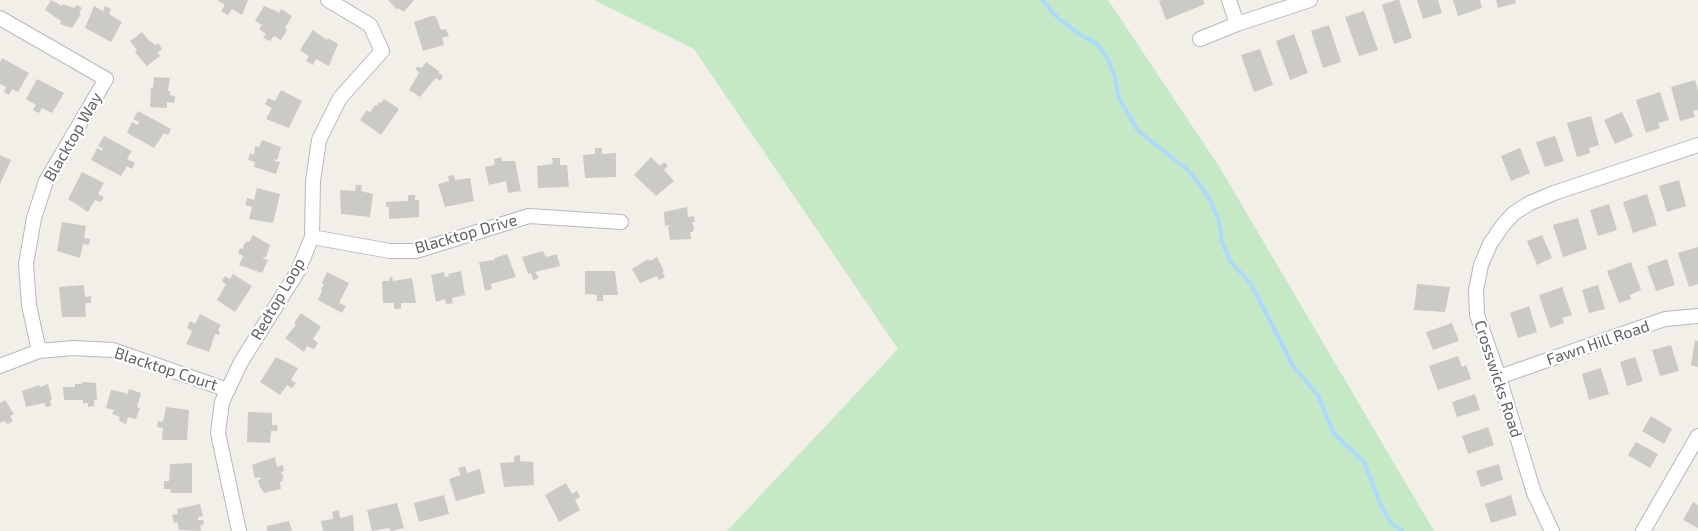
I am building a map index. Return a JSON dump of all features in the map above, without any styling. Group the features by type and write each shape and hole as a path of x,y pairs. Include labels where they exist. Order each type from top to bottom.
{"street":[{"name":"Redtop Loop","path":"239,531 218,433 222,402 241,362 297,271 312,237 313,181 319,140 340,98 382,51 370,25 328,0"},
{"path":"1229,0 1237,24"},
{"path":"1200,39 1310,0"},
{"name":"Blacktop Way","path":"0,18 106,79 46,181 34,218 26,264 29,305 39,351"},
{"name":"Crosswicks Road","path":"1552,531 1534,493 1499,377 1477,315 1476,290 1481,266 1490,244 1503,225 1514,213 1530,203 1698,145"},
{"name":"Blacktop Drive","path":"312,237 390,251 416,250 528,216 621,222"},
{"name":"Fawn Hill Road","path":"1499,377 1665,319 1698,316"},
{"name":"Blacktop Court","path":"0,366 39,351 73,348 113,350 228,390"},
{"path":"1642,531 1698,436"}],"green space":[{"path":"594,0 1108,0 1220,168 1434,531 727,531 898,349 694,49"}],"building":[{"path":"51,0 62,6 63,4 74,8 77,5 82,8 72,28 60,24 61,21 45,10"},
{"path":"217,0 248,0 242,15 232,9 228,15 221,11 225,5"},
{"path":"388,0 414,0 404,12 398,8 397,10"},
{"path":"1203,0 1205,4 1166,20 1159,1"},
{"path":"1399,0 1412,38 1394,44 1382,5"},
{"path":"1417,0 1438,0 1442,13 1423,19"},
{"path":"1453,0 1480,0 1482,8 1458,16"},
{"path":"1496,0 1515,0 1516,3 1498,8"},
{"path":"94,6 103,11 105,6 111,9 109,14 122,22 111,42 85,28"},
{"path":"264,6 278,14 281,9 292,16 281,40 274,36 270,41 263,38 266,34 259,29 262,25 255,21"},
{"path":"1364,11 1378,50 1359,56 1345,17"},
{"path":"435,16 441,30 446,29 449,36 442,38 444,45 423,51 414,22"},
{"path":"1329,25 1341,62 1323,68 1311,31"},
{"path":"313,30 327,40 328,38 338,44 329,66 316,59 313,65 306,61 309,56 300,50"},
{"path":"142,32 150,42 155,45 158,43 162,49 158,52 160,56 147,66 135,52 137,50 130,41"},
{"path":"1294,34 1308,73 1290,80 1276,41"},
{"path":"1260,49 1273,85 1254,92 1241,55"},
{"path":"2,58 29,73 18,92 12,89 9,95 4,92 6,87 0,84"},
{"path":"426,62 443,76 440,81 436,78 420,97 409,90 419,73 417,67 422,68"},
{"path":"154,77 170,78 168,91 170,95 175,96 174,103 167,102 167,108 150,107"},
{"path":"37,79 64,93 52,113 42,108 39,113 33,110 36,105 26,99"},
{"path":"1695,80 1698,90 1698,110 1693,111 1695,117 1680,121 1671,87"},
{"path":"281,90 302,101 289,128 266,119 272,108 265,104 268,98 275,101"},
{"path":"1660,92 1669,120 1658,123 1660,128 1646,133 1636,100"},
{"path":"384,99 399,109 381,135 360,120 367,110 370,112"},
{"path":"138,111 171,129 168,135 164,133 154,148 127,133 132,122 138,125 139,122 133,119"},
{"path":"1622,112 1633,136 1615,144 1604,120"},
{"path":"1591,116 1599,145 1589,148 1590,153 1577,157 1567,123"},
{"path":"104,136 132,151 127,159 135,163 132,169 127,166 121,176 91,160 97,148 102,151 103,149 98,146"},
{"path":"1555,136 1564,161 1545,167 1536,142"},
{"path":"262,140 281,147 277,160 274,161 280,162 276,174 254,167 255,162 248,160 250,153 254,155 255,146 259,147"},
{"path":"595,148 602,148 602,154 616,153 616,177 585,178 583,155 595,154"},
{"path":"1520,148 1530,173 1511,181 1501,156"},
{"path":"0,155 11,160 0,184"},
{"path":"501,157 502,161 515,161 521,191 508,193 506,181 489,185 485,167 495,165 494,159"},
{"path":"651,157 660,166 664,162 668,166 664,170 674,181 656,196 634,175"},
{"path":"552,158 560,158 560,165 567,165 569,187 538,188 537,166 553,164"},
{"path":"82,172 104,183 98,194 104,197 101,202 95,200 88,212 68,199"},
{"path":"454,175 455,180 470,178 474,201 445,207 438,184 449,181 448,176"},
{"path":"1679,180 1686,206 1667,212 1659,186"},
{"path":"356,185 362,185 361,191 373,194 370,217 341,214 340,190 355,191"},
{"path":"257,188 280,194 273,223 249,219 252,207 245,205 247,198 254,200"},
{"path":"1647,194 1657,225 1633,233 1623,202"},
{"path":"408,195 415,195 415,200 419,200 419,217 389,219 389,207 386,207 386,202 408,201"},
{"path":"1609,204 1617,230 1598,236 1590,210"},
{"path":"687,207 688,217 694,216 695,222 692,222 694,228 693,232 690,232 691,239 670,240 668,227 671,225 665,226 664,212"},
{"path":"1578,218 1587,249 1563,257 1553,225"},
{"path":"62,222 86,226 84,238 90,239 89,245 83,244 80,258 57,251"},
{"path":"253,235 270,245 266,257 262,258 268,260 262,273 239,265 243,256 238,253 240,248 243,249 244,243 249,242"},
{"path":"1542,235 1552,258 1537,265 1527,241"},
{"path":"1698,247 1698,284 1689,287 1678,253"},
{"path":"543,251 546,257 557,254 560,266 535,272 539,278 533,280 531,273 528,274 522,257"},
{"path":"507,254 516,277 491,284 492,289 485,291 479,262 494,260"},
{"path":"657,257 665,277 659,280 657,276 640,283 632,269 648,259 650,261"},
{"path":"1667,259 1675,285 1656,291 1647,266"},
{"path":"1631,262 1641,290 1630,295 1631,299 1619,303 1607,271"},
{"path":"461,271 465,295 452,298 453,303 446,304 445,299 436,302 431,275 444,272 445,277"},
{"path":"585,271 615,271 618,295 603,295 603,301 597,301 597,295 585,294"},
{"path":"327,272 349,283 339,303 346,306 342,313 318,300"},
{"path":"233,274 252,286 235,312 217,300 226,284 222,281 225,276 230,279"},
{"path":"390,277 393,281 412,278 416,303 401,303 401,309 394,309 394,303 383,303 382,281 389,281"},
{"path":"1417,284 1450,287 1445,312 1414,310"},
{"path":"84,285 85,297 91,296 91,303 85,303 86,317 62,317 59,287"},
{"path":"1598,285 1605,309 1589,313 1582,290"},
{"path":"1562,287 1572,315 1562,318 1564,323 1550,328 1539,295"},
{"path":"1529,306 1537,332 1518,338 1510,313"},
{"path":"301,313 321,327 313,339 318,343 314,349 307,346 304,352 285,338 296,325 294,323"},
{"path":"200,314 221,325 218,330 220,333 215,334 209,352 186,344 192,331 187,328 190,321 195,324"},
{"path":"1452,323 1459,341 1433,350 1426,332"},
{"path":"1695,340 1698,341 1698,367 1691,365"},
{"path":"1671,345 1679,371 1660,376 1652,350"},
{"path":"1458,356 1462,367 1466,365 1471,379 1438,390 1429,366"},
{"path":"276,357 298,368 291,380 296,383 292,388 287,385 280,395 260,382"},
{"path":"1635,357 1643,381 1627,386 1620,362"},
{"path":"1601,368 1609,394 1589,400 1582,374"},
{"path":"82,382 96,383 97,400 94,400 94,406 88,407 88,403 83,403 83,400 64,400 63,387 75,387 75,384 82,384"},
{"path":"48,384 52,399 50,400 51,406 46,407 44,403 26,407 22,391"},
{"path":"129,389 141,393 137,407 140,408 136,419 128,417 126,424 119,421 120,417 112,414 114,410 106,408 111,390 127,395"},
{"path":"1475,394 1480,410 1457,417 1452,402"},
{"path":"5,400 14,414 10,416 13,421 8,424 3,421 0,423 0,403"},
{"path":"166,407 189,410 187,440 162,440 163,428 157,427 158,421 163,422"},
{"path":"248,412 272,413 272,425 278,425 277,431 271,431 270,443 247,442"},
{"path":"1651,416 1672,429 1664,444 1642,431"},
{"path":"1488,427 1494,445 1468,454 1462,436"},
{"path":"1636,442 1658,454 1650,468 1628,455"},
{"path":"520,455 520,461 533,462 534,485 504,487 500,463 514,462 514,456"},
{"path":"275,457 277,467 283,465 284,471 281,472 284,478 280,482 281,489 264,493 258,480 261,479 260,477 255,478 252,465"},
{"path":"192,463 192,493 171,493 170,489 164,489 164,481 169,481 170,464"},
{"path":"1499,464 1503,480 1481,487 1476,471"},
{"path":"465,466 467,473 480,469 485,493 456,501 449,479 461,475 458,468"},
{"path":"566,483 572,494 577,491 580,497 575,500 580,510 559,522 545,495"},
{"path":"444,495 449,514 419,522 414,503"},
{"path":"1511,495 1517,515 1491,523 1485,504"},
{"path":"1693,502 1698,505 1698,528 1683,520"},
{"path":"397,503 404,528 392,531 389,528 372,531 367,510"},
{"path":"200,504 203,516 198,517 198,520 203,520 204,524 200,526 201,531 179,530 172,515 178,514 177,509"},
{"path":"339,510 340,518 353,515 354,531 323,531 321,521 333,519 332,512"},
{"path":"289,521 292,531 267,531 267,526"}],"waterway":[{"path":"1042,0 1057,17 1079,34 1096,43 1108,59 1119,98 1138,131 1188,170 1201,186 1219,222 1222,242 1230,261 1251,284 1293,366 1318,395 1334,434 1364,462 1381,506 1391,523 1402,531"}]}
